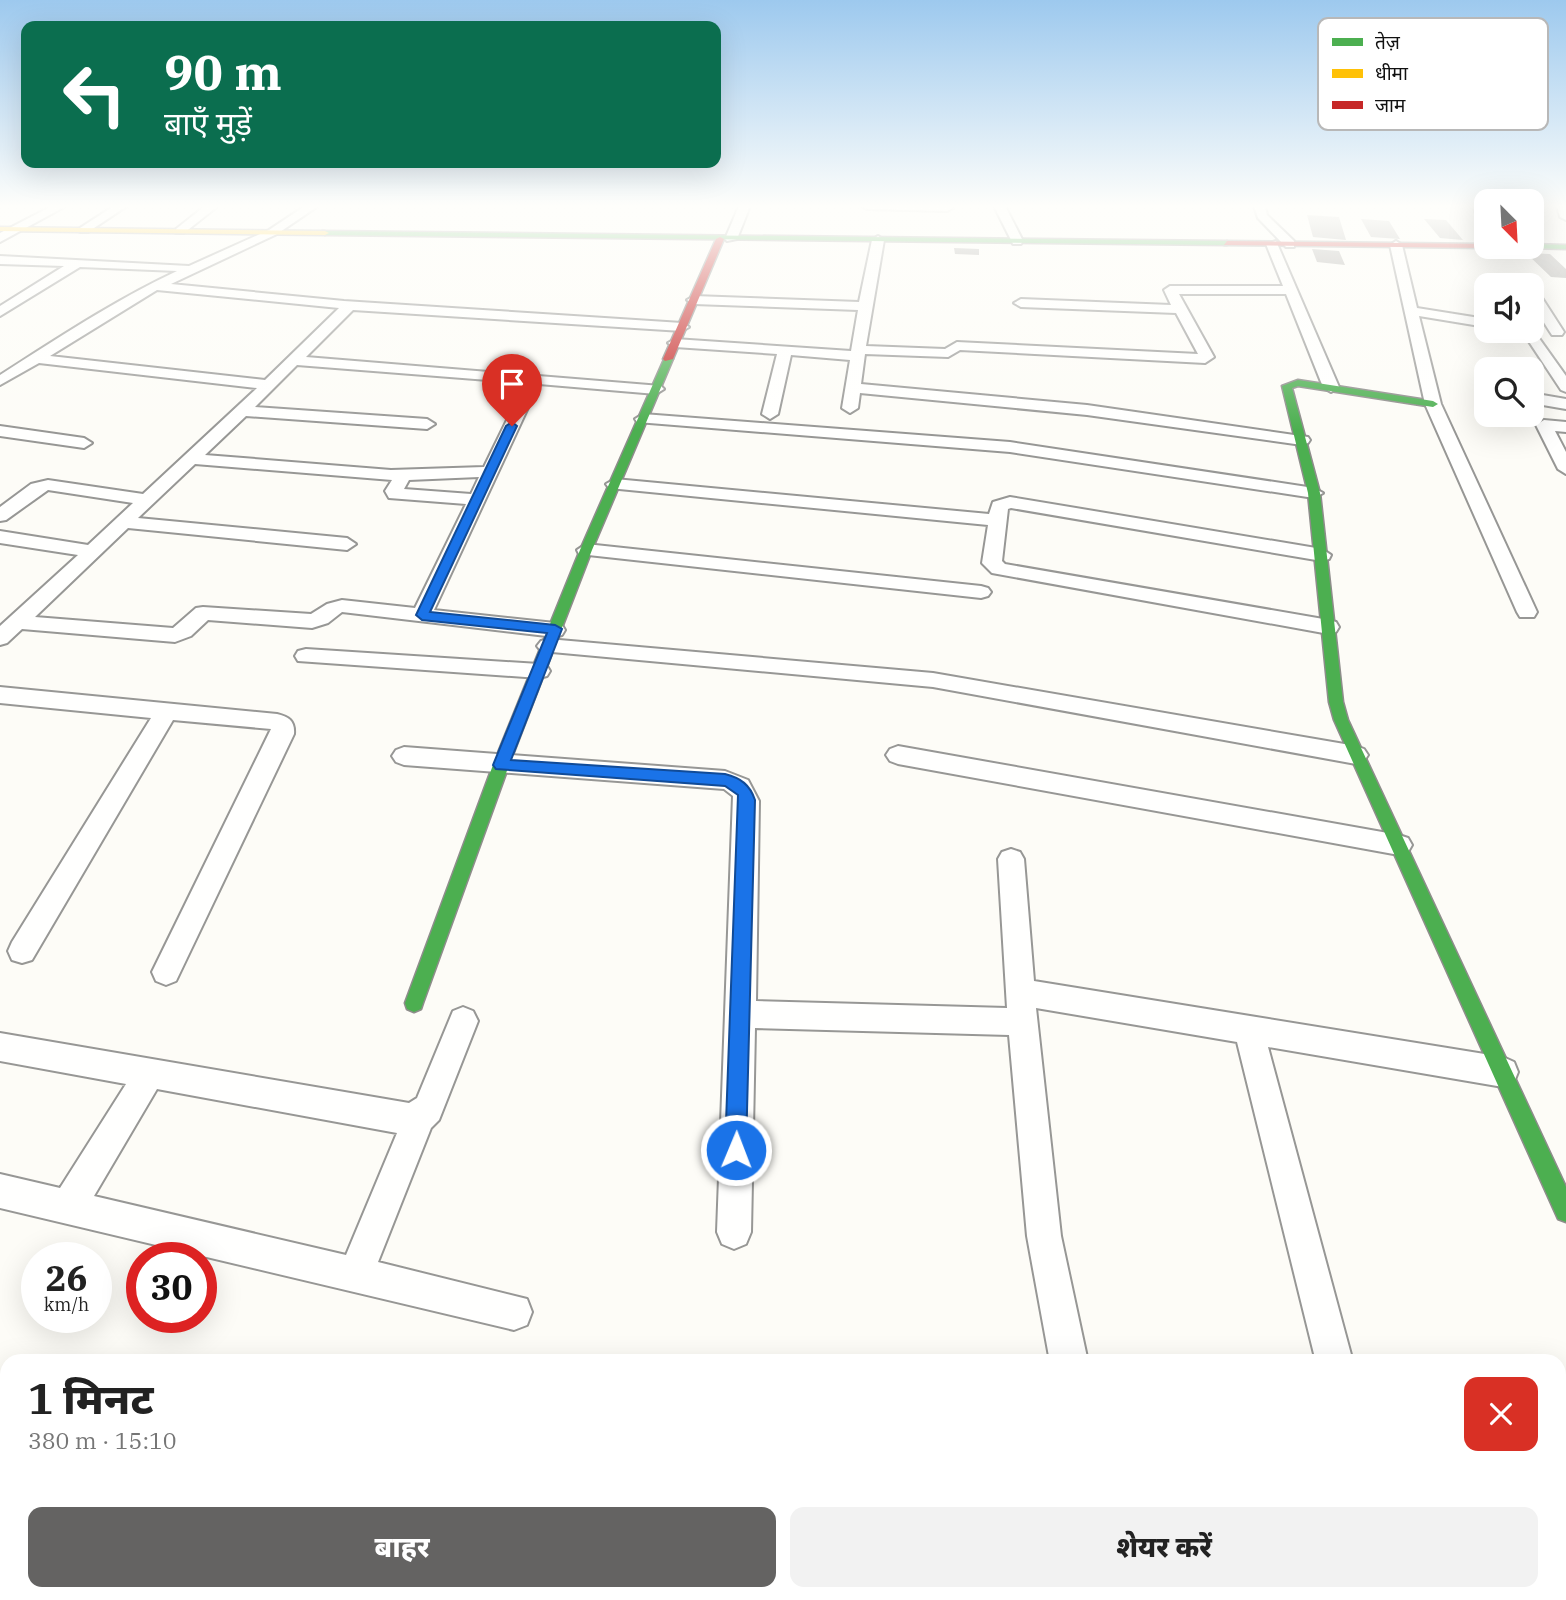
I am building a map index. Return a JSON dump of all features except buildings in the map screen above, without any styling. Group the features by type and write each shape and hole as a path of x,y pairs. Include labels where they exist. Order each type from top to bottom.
{"street":[{"path":"0,312 50,281"},
{"path":"0,381 166,281"},
{"path":"414,1003 501,765 586,550 704,281"},
{"path":"850,408 870,281"},
{"path":"1287,281 1331,387"},
{"path":"1404,281 1433,404 1527,612"},
{"path":"154,286 349,306 682,327"},
{"path":"676,343 785,351 948,354 957,346 1205,359 1207,357 1171,289 1291,290"},
{"path":"694,300 865,306"},
{"path":"1021,303 1181,309"},
{"path":"0,638 242,411 349,306"},
{"path":"1544,309 1562,333"},
{"path":"1411,311 1474,321"},
{"path":"1544,331 1562,333"},
{"path":"1538,343 1566,387"},
{"path":"770,414 785,351"},
{"path":"34,358 268,385"},
{"path":"293,360 656,389"},
{"path":"422,615 534,379"},
{"path":"1433,404 1331,387 1298,383 1287,386 1314,493 1336,702 1356,755 1566,1211"},
{"path":"854,388 1087,410 1302,440"},
{"path":"1544,400 1566,404"},
{"path":"242,411 427,424"},
{"path":"643,419 1010,447 1314,493"},
{"path":"1566,427 1544,425 1566,469"},
{"path":"3,435 84,443"},
{"path":"191,459 403,475 489,472"},
{"path":"403,475 395,494 477,500"},
{"path":"615,484 997,520"},
{"path":"0,516 37,488 48,485 146,500"},
{"path":"1322,555 1010,502 999,506 992,563 996,569 1329,627"},
{"path":"122,522 347,544"},
{"path":"0,537 92,551"},
{"path":"586,550 981,592"},
{"path":"17,622 170,636 181,633 206,612 312,621 319,620 332,608 342,606 422,615 552,638 933,680 1356,755"},
{"path":"306,656 539,671"},
{"path":"0,695 282,723 284,730 166,972"},
{"path":"22,951 167,711"},
{"path":"898,755 1399,845"},
{"path":"404,756 725,780 740,786 747,800 734,1232"},
{"path":"1011,859 1021,1007 1044,1237 1067,1354"},
{"path":"739,1014 1021,1007 1250,1030 1503,1072"},
{"path":"356,1274 419,1117 428,1109 463,1021"},
{"path":"1250,1030 1333,1354"},
{"path":"0,1047 409,1119 419,1117"},
{"path":"68,1207 150,1073"},
{"path":"0,1191 514,1312"}],"traffic: fast":[{"path":"414,1003 501,765 586,550 668,359"},
{"path":"1433,404 1298,383 1287,386 1314,493 1336,702 1341,720 1566,1211"}],"traffic: jam":[{"path":"668,359 702,281"}],"route":[{"path":"512,426 422,615 555,629 501,765 725,780 734,782 745,792 747,800 736,1150"}]}
